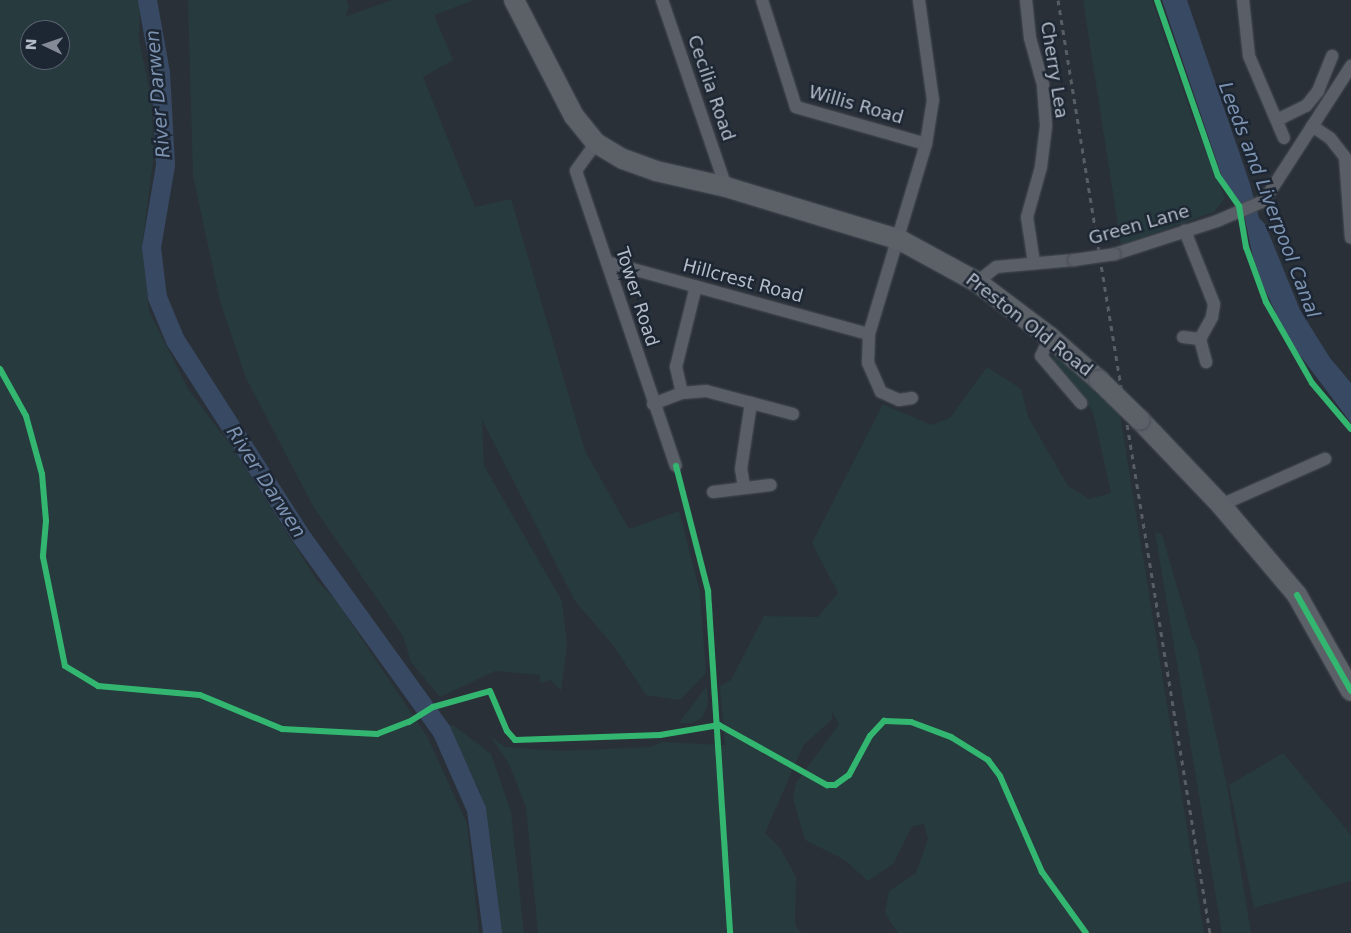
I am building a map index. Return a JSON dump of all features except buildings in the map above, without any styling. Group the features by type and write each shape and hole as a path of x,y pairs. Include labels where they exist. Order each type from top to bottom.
{"main road":[{"name":"Preston Old Road","path":"514,0 574,116 596,143 623,159 656,171 726,187 900,240 977,282 1050,337 1099,380 1140,420 1220,505 1297,595 1351,691"}],"street":[{"name":"Cecilia Road","path":"662,0 726,187"},
{"name":"Willis Road","path":"762,0 796,107 926,144"},
{"path":"912,398 899,400 887,398 878,390 868,363 870,334 881,290 900,240 926,144 933,100 919,0"},
{"name":"Cherry Lea","path":"1026,0 1030,38 1043,86 1046,126 1041,167 1027,217 1034,263"},
{"path":"1243,0 1249,56 1284,138"},
{"path":"1277,120 1306,106 1318,91 1332,56"},
{"path":"1351,66 1312,126 1339,147 1345,157 1349,177 1351,238"},
{"name":"Green Lane","path":"977,282 996,267 1074,260 1115,254 1237,214 1259,204 1312,126"},
{"name":"Tower Road","path":"596,143 576,171 653,404 676,466"},
{"path":"1185,231 1214,304 1212,317 1200,339 1206,362"},
{"name":"Hillcrest Road","path":"607,262 870,334"},
{"path":"682,393 676,367 696,286"},
{"path":"1050,337 1041,356 1081,403"},
{"path":"1183,337 1200,339"},
{"path":"653,404 682,393 706,390 793,414"},
{"path":"744,487 741,469 751,403"},
{"path":"1220,505 1325,459"},
{"path":"713,492 771,485"}],"green space":[{"path":"0,0 140,0 139,40 151,96 154,154 142,246 149,311 188,389 234,450 318,582 335,599 428,738 467,824 479,933 0,933"},
{"path":"188,0 346,0 349,6 345,17 392,0 474,0 434,15 453,60 423,77 475,207 511,199 585,451 629,529 679,511 700,592 706,673 680,700 646,695 613,645 575,601 482,420 484,466 562,601 567,645 561,691 551,680 540,683 540,675 495,671 440,697 411,662 403,636 313,506 246,378 220,301 193,176"},
{"path":"1083,0 1152,0 1193,119 1225,198 1214,212 1121,245"},
{"path":"1056,355 1120,415 1204,933 898,933 885,913 889,891 916,873 928,839 924,824 912,826 893,864 868,881 845,860 805,840 793,798 796,783 839,724 832,711 832,719 803,746 765,833 780,848 796,877 795,925 801,933 538,933 526,807 509,764 491,737 505,747 561,751 651,747 662,742 725,745 720,686 731,680 764,616 818,617 838,593 812,543 883,404 931,425 950,418 987,367 1021,389 1028,417 1068,486 1089,499 1111,493 1093,412 1052,359"},
{"path":"1155,532 1162,535 1191,635 1197,647 1227,786 1251,933 1222,933"},
{"path":"707,686 708,704 702,718 692,723 679,723"},
{"path":"453,725 491,754 511,812 524,933 500,933 492,849 480,792 448,726"},
{"path":"1283,753 1351,835 1351,881 1254,908 1229,785"}],"water":[{"path":"1162,0 1187,0 1250,184 1259,218 1265,224 1300,310 1330,358 1351,383 1351,423 1290,342 1264,288 1253,257 1242,206 1222,177"}],"waterway":[{"name":"River Darwen","path":"147,0 160,72 165,165 151,247 157,297 175,340 303,539 441,730 476,809 492,933"}],"railway":[{"path":"1058,0 1210,933"}],"cycle path":[{"path":"1157,0 1218,176 1239,206 1246,247 1266,302 1312,383 1351,429"},
{"path":"0,369 26,416 42,474 46,521 43,557 65,666 98,686 200,695 282,729 377,734 409,722 433,707 490,691 507,731 515,740 660,735 719,725 827,785 835,785 849,775 870,736 884,721 911,722 951,737 988,760 1000,776 1042,872 1086,933"},
{"path":"676,466 708,591 730,933"},
{"path":"1297,595 1351,691"}],"water label":[{"name":"Leeds and Liverpool Canal","path":"1269,200"}]}
